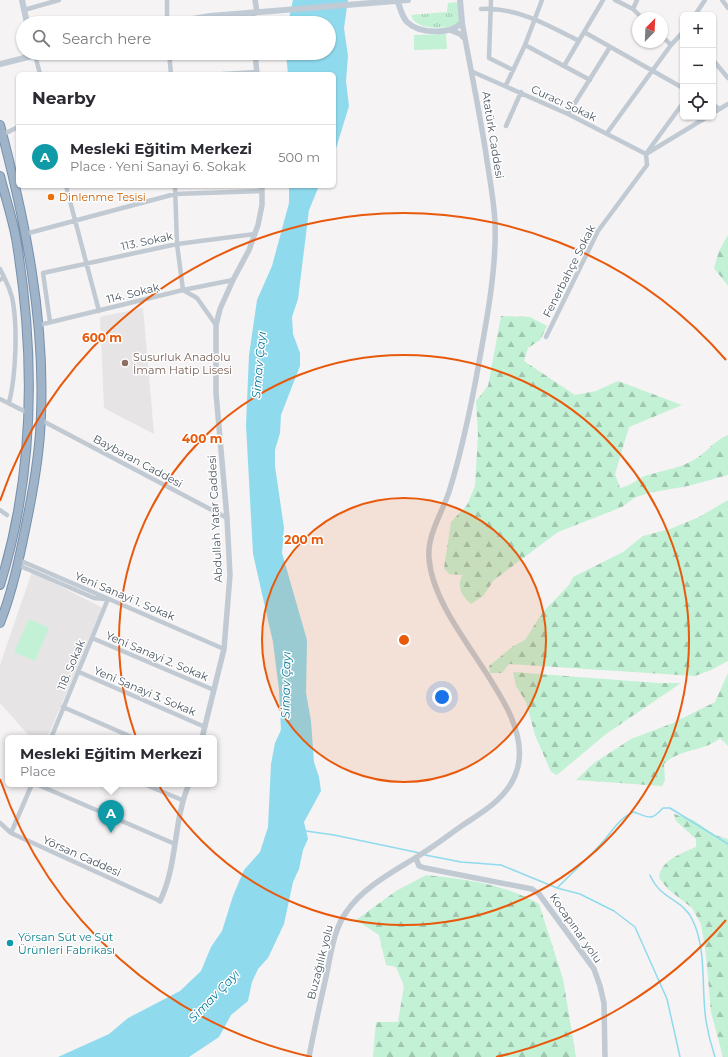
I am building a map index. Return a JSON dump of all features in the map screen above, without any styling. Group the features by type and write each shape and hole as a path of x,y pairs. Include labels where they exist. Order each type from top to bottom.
{"highway":[{"path":"0,125 2,135 15,170"},
{"path":"0,176 16,236 22,283 30,386 24,474 9,556 0,585"},
{"path":"0,623 19,562 36,476 41,420 39,325 34,279 18,188"}],"main road":[{"path":"22,0 25,16"},
{"path":"210,16 408,0"},
{"name":"Atatürk Caddesi","path":"460,0 464,11 462,22"},
{"path":"398,2 408,22 415,27 426,30 450,30 458,27 462,22"},
{"path":"0,64 16,59"}],"street":[{"path":"24,10 59,0"},
{"path":"167,0 167,16"},
{"path":"255,0 257,12 256,16"},
{"path":"491,0 489,58 513,70"},
{"path":"506,86 525,45 542,0"},
{"path":"564,66 603,0"},
{"path":"615,0 635,12"},
{"path":"632,9 637,0"},
{"path":"697,12 705,0"},
{"path":"722,0 728,8"},
{"path":"481,9 490,8 534,18 579,41"},
{"name":"Atatürk Caddesi","path":"435,845 492,806 502,796 511,784 517,771 520,744 510,713 447,614 435,587 429,558 431,541 448,493 474,387 486,320 492,275 495,225 493,199 473,72 462,22"},
{"path":"450,30 460,34 465,39"},
{"path":"584,32 680,86"},
{"path":"607,133 671,45 680,35"},
{"path":"668,42 671,45"},
{"path":"525,45 590,80"},
{"path":"568,114 610,47"},
{"path":"36,60 40,72"},
{"path":"169,60 170,72"},
{"path":"255,60 256,72"},
{"path":"716,64 728,78"},
{"name":"Curacı Sokak","path":"473,72 568,114 646,154"},
{"path":"506,126 520,92"},
{"path":"716,111 728,104"},
{"path":"646,154 680,107"},
{"path":"716,107 720,109"},
{"path":"646,154 702,120"},
{"path":"2,135 16,128"},
{"name":"Fenerbahçe Sokak","path":"546,337 598,231 647,165 646,154"},
{"path":"67,188 99,311"},
{"path":"175,188 178,244 183,290 197,298 216,325"},
{"path":"25,234 175,194 262,188"},
{"name":"Abdullah Yatar Caddesi","path":"203,735 224,649 230,575 227,518 216,393 216,325 220,310 233,280 249,250 255,234 262,205 262,188"},
{"name":"113. Sokak","path":"50,322 43,273 178,244 255,234"},
{"path":"0,269 2,278 12,297 15,332 12,390 9,403"},
{"name":"114. Sokak","path":"39,325 183,290 233,280"},
{"path":"1,400 28,413"},
{"name":"Baybaran Caddesi","path":"41,420 227,518"},
{"path":"0,510 7,514"},
{"name":"Yeni Sanayi 1. Sokak","path":"19,562 94,598 108,599 224,649"},
{"name":"118. Sokak","path":"52,735 108,599"},
{"name":"Yeni Sanayi 2. Sokak","path":"92,638 214,690"},
{"name":"Yeni Sanayi 3. Sokak","path":"79,672 205,727"},
{"path":"64,707 127,735"},
{"path":"11,833 31,787"},
{"path":"43,787 175,844"},
{"path":"151,787 182,800"},
{"path":"160,901 168,885 182,800 188,787"},
{"name":"Yörsan Caddesi","path":"0,823 11,833 160,901"},
{"name":"Buzağılık yolu","path":"309,1057 332,947 338,927 344,915 352,904 375,884 435,845"},
{"name":"Kocapınar yolu","path":"416,858 419,866 425,868 532,889 539,894 594,969 604,1003 606,1057"}],"shaded area":[{"name":"Susurluk Anadolu İmam Hatip Lisesi","path":"143,308 154,434 104,408 100,317"},
{"path":"32,572 103,608 48,735 28,735 0,703 0,665"}],"green space":[{"path":"457,2 460,20 457,25 431,28 419,24 411,15 447,12 448,3"},
{"path":"446,34 447,49 414,50 414,35"},
{"path":"728,235 728,286 714,268 719,251"},
{"path":"501,316 530,317 547,326 540,340 528,348 524,361 575,395 596,391 618,381 682,405 629,427 615,474 620,488 645,476 690,462 728,435 728,475 688,486 648,493 634,498 622,507 558,532 494,580 483,596 471,604 462,594 460,588 462,575 449,574 444,568 451,522 467,505 475,486 478,435 476,401 488,386"},
{"path":"728,500 728,661 695,676 509,664 502,673 490,673 489,666 512,647 525,640 542,613 569,585 573,577 623,552 643,536 670,529 699,517"},
{"path":"29,619 49,628 35,661 14,652"},
{"path":"513,672 658,683 681,683 606,734 557,775 551,772 535,735 526,702 516,686"},
{"path":"728,673 728,746 720,738 707,746 685,752 670,759 664,764 665,780 662,786 576,780 594,763 631,739 673,723 715,702"},
{"path":"674,814 693,820 715,835 728,839 728,1057 723,1057 711,1012 706,955 701,924 692,908 668,889 659,878 663,867 667,862 672,858 696,847 696,839 676,821"},
{"path":"426,875 455,878 499,887 526,897 539,904 563,979 576,1057 373,1057 376,1022 398,1022 404,986 396,967 386,965 379,935 356,920 396,891"}],"water":[{"path":"293,0 348,0 344,28 348,56 346,81 349,106 336,148 336,72 288,72 287,60 336,60 336,16 290,16"},
{"name":"Simav Çayı","path":"289,188 318,188 309,210 298,299 292,317 293,334 300,353 300,366 281,415 280,433 275,450 275,466 284,528 282,553 307,640 306,693 311,721 314,762 319,777 321,791 304,822 308,839 303,850 299,869 293,882 284,924 268,958 258,969 252,982 248,1001 231,1015 219,1037 189,1057 58,1057 109,1034 128,1018 180,991 201,971 211,947 222,931 233,896 244,870 260,852 268,827 271,764 275,743 281,730 279,690 273,642 253,554 246,425 249,355 257,300 272,266 289,203"}],"waterway":[{"path":"557,888 584,862 623,818 634,812 647,817 653,817 663,808 670,808 728,844"},
{"path":"306,831 334,835 420,853"},
{"path":"425,855 461,862 501,865 557,888 580,894 614,911 635,927 667,999 680,1057"},
{"path":"650,875 660,890 684,908 689,913 693,921 702,957 706,1021 715,1057"}],"place":[{"name":"Dinlenme Tesisi","path":"51,197"},
{"name":"Susurluk Anadolu İmam Hatip Lisesi","path":"125,363"},
{"name":"Mesleki Eğitim Merkezi","path":"111,833"},
{"name":"Yörsan Süt ve Süt Ürünleri Fabrikası","path":"10,943"}]}
